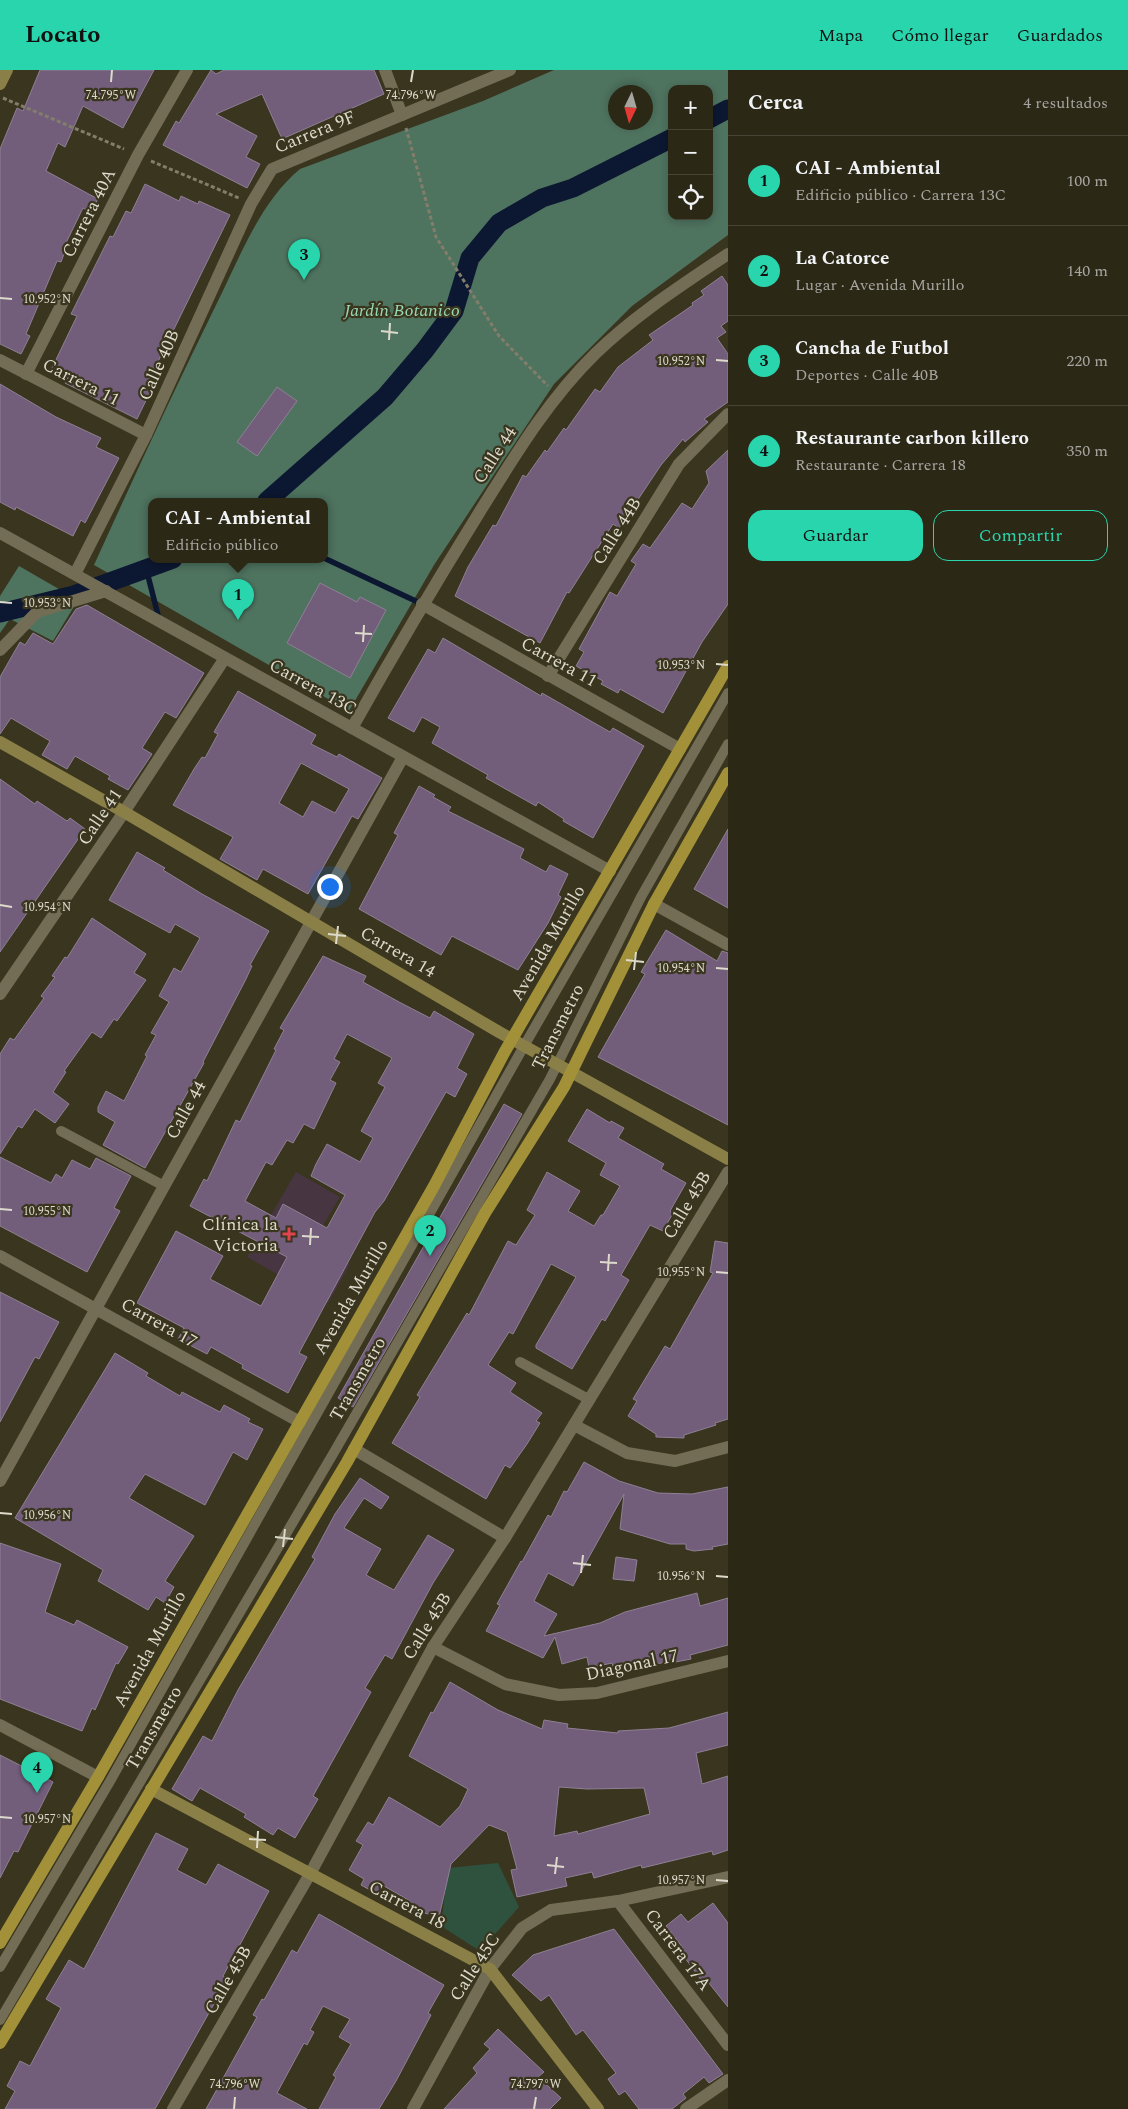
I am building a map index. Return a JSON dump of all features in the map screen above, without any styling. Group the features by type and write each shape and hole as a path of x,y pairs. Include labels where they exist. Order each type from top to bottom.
{"main road":[{"name":"Avenida Murillo","path":"0,1943 98,1777 434,1186 512,1039 680,749 706,700 728,666"},
{"path":"0,2043 354,1449 485,1213 572,1073 654,904 728,773"}],"street":[{"path":"0,84 7,70"},
{"name":"Carrera 40A","path":"26,374 138,155 187,70"},
{"path":"385,70 402,115"},
{"name":"Carrera 9F","path":"272,169 510,70"},
{"name":"Calle 40B","path":"79,577 251,204 272,169"},
{"name":"Calle 44","path":"352,728 422,604 521,445 557,395 594,355 634,319 728,254"},
{"name":"Carrera 11","path":"0,360 146,435"},
{"name":"Calle 44B","path":"548,676 679,464 728,414"},
{"name":"Carrera 13C","path":"0,533 610,871"},
{"path":"2,646 37,612 104,590"},
{"name":"Carrera 11","path":"422,604 680,749"},
{"name":"Calle 41","path":"0,994 124,812 225,658"},
{"name":"Carrera 14","path":"0,742 124,812 524,1046 728,1159"},
{"name":"Calle 44","path":"0,1481 403,756"},
{"path":"654,904 728,945"},
{"name":"Calle 45B","path":"173,2109 310,1874 433,1647 506,1538 728,1172"},
{"name":"Carrera 17","path":"0,1256 300,1422"},
{"path":"574,1425 627,1453 675,1461 728,1447"},
{"path":"354,1449 506,1538"},
{"name":"Diagonal 17","path":"433,1647 505,1684 559,1695 597,1693 728,1661"},
{"path":"0,1725 98,1777"},
{"name":"Carrera 18","path":"151,1789 490,1969 598,2109"},
{"name":"Calle 45C","path":"412,2109 490,1969 522,1928 551,1910 618,1901 726,1880"},
{"name":"Carrera 17A","path":"618,1901 728,2045"},
{"path":"686,2109 728,2080"}],"lane":[{"name":"Transmetro","path":"0,1967 134,1740 524,1046 728,693"},
{"name":"Transmetro","path":"0,2020 334,1454 558,1065 641,896 728,744"},
{"path":"61,1130 164,1186"},
{"path":"520,1362 590,1400"}],"path":[{"path":"0,97 251,204"},
{"path":"402,115 436,237 499,336 557,395"}],"shaded area":[{"name":"Clínica la Victoria","path":"296,1172 340,1197 313,1242 350,1264 328,1303 247,1257"}],"green space":[{"name":"Jardín Botanico","path":"554,70 728,70 728,235 632,306 554,384 434,565 349,711 94,565 252,231 273,197 300,169 483,101"},
{"path":"19,566 78,600 53,641 10,619 0,633 0,596"},
{"path":"498,1863 519,1907 480,1951 441,1926 448,1868"}],"building":[{"path":"40,70 154,70 123,128 83,106 65,147 58,143 46,171 98,199 91,212 83,208 65,245 67,246 61,262 57,261 26,334 30,336 21,354 0,344 0,149 17,108 23,111"},
{"path":"211,70 216,74 224,70 374,70 384,94 282,139 262,94 216,114 257,136 246,157 260,164 247,188 163,145 176,121 179,123"},
{"path":"145,184 179,201 181,196 198,204 199,201 230,215 149,380 155,382 137,419 65,383 68,378 51,370 77,316 71,314 110,236 113,237 126,211 131,213"},
{"path":"722,276 728,285 728,321 721,326 726,332 717,338 728,354 728,402 704,419 708,422 685,442 683,439 661,465 619,528 613,524 569,593 567,592 540,643 455,596 468,567 493,525 496,526 523,475 526,477 545,450 547,452 564,428 566,430 595,389 600,392 618,367 653,340 649,335 693,305 692,303 704,295 701,291"},
{"path":"0,384 56,417 101,438 96,447 119,458 85,523 81,520 73,536 16,507 15,510 0,502"},
{"path":"277,387 297,401 257,456 237,442"},
{"path":"728,450 728,604 702,642 663,713 620,689 618,693 601,684 603,681 576,666 584,652 579,649 610,592 617,596 636,564 631,561 643,544 650,548 682,503 692,509 709,483 706,471"},
{"path":"320,583 357,602 360,597 386,610 350,678 287,643"},
{"path":"87,605 204,673 176,718 165,712 142,748 152,754 128,790 108,779 110,776 75,756 67,769 42,755 50,741 11,718 0,734 0,677 20,642 25,645 33,633 53,644 76,609"},
{"path":"443,638 541,696 542,693 610,732 613,728 644,746 593,838 563,821 564,819 538,802 536,806 486,778 488,775 432,743 440,727 422,717 414,732 388,718 428,649 435,653"},
{"path":"238,691 316,735 311,744 337,757 339,754 382,778 358,819 352,816 308,894 263,869 257,880 220,859 233,837 173,805 202,757 205,758 218,734 214,732","holes":["301,763 349,789 335,813 312,801 303,817 279,803"]},
{"path":"0,779 35,804 37,801 67,821 70,818 85,829 0,952"},
{"path":"419,786 435,795 433,797 451,807 448,811 524,849 520,858 546,872 550,865 568,874 558,895 561,897 548,923 518,970 452,936 441,955 359,909 398,835 394,833"},
{"path":"728,829 728,908 694,889"},
{"path":"137,852 165,868 163,870 202,894 269,931 250,965 252,966 246,979 204,1063 145,1168 103,1145 115,1122 98,1112 98,1107 106,1091 124,1101 156,1035 151,1033 169,1002 159,996 174,968 181,972 200,938 175,924 170,933 109,900"},
{"path":"92,918 146,954 134,973 146,980 117,1021 114,1019 101,1038 92,1032 64,1071 66,1072 53,1092 69,1104 55,1123 35,1109 22,1128 18,1126 0,1154 0,1054 10,1038 14,1040 44,998 41,996 55,977 52,976 65,957 67,958"},
{"path":"666,930 717,961 722,951 728,953 728,1125 598,1057 645,974 641,972"},
{"path":"323,956 366,976 363,982 399,1002 430,1018 434,1011 474,1034 457,1068 467,1074 455,1097 446,1092 384,1201 375,1212 299,1353 307,1357 288,1393 242,1368 243,1365 211,1347 207,1354 178,1339 184,1328 137,1303 176,1231 223,1256 210,1279 261,1306 287,1257 190,1206 204,1179 207,1181 236,1120 240,1122 276,1050 274,1049 284,1030 280,1028","holes":["347,1034 392,1058 378,1083 385,1087 361,1131 373,1138 360,1162 327,1144 311,1176 345,1195 327,1228 283,1204 276,1218 245,1201 266,1162 272,1165 287,1140 293,1143 304,1124 314,1129 336,1083 330,1080 340,1062 334,1059"]},
{"path":"504,1104 522,1114 353,1407 338,1398"},
{"path":"587,1109 610,1123 611,1121 624,1128 618,1138 664,1164 661,1169 686,1183 670,1211 673,1213 663,1231 650,1225 621,1275 629,1280 605,1321 602,1319 572,1369 536,1348 576,1277 551,1264 513,1334 509,1332 488,1365 516,1383 510,1392 542,1413 536,1421 540,1423 527,1444 510,1468 505,1465 486,1499 392,1443 420,1397 417,1395 467,1313 469,1315 508,1241 516,1245 535,1215 527,1210 547,1172 580,1191 568,1211 594,1226 601,1215 603,1215 620,1186 600,1175 606,1163 568,1141"},
{"path":"0,1157 51,1183 56,1174 62,1178 72,1160 90,1169 96,1158 131,1176 114,1208 120,1211 87,1272 0,1226"},
{"path":"715,1241 728,1243 728,1419 715,1423 716,1425 684,1435 684,1438 656,1437 656,1434 628,1416 637,1401 633,1399 665,1346 670,1349 713,1273 710,1272"},
{"path":"0,1292 59,1322 39,1359 35,1357 0,1422"},
{"path":"115,1353 148,1373 146,1376 180,1396 182,1392 220,1412 224,1405 250,1419 248,1422 263,1429 247,1460 233,1452 205,1505 145,1474 129,1498 194,1536 165,1581 174,1587 165,1603 156,1597 148,1610 98,1581 103,1570 15,1518"},
{"path":"584,1462 619,1481 658,1493 692,1494 728,1487 728,1544 712,1547 713,1549 694,1551 686,1549 686,1544 670,1544 620,1529 624,1494 573,1586 548,1573 534,1601 557,1614 544,1636 600,1623 625,1612 697,1593 700,1606 728,1598 728,1645 690,1655 691,1659 665,1664 665,1662 641,1668 639,1662 614,1669 612,1663 589,1668 587,1657 562,1664 555,1637 543,1658 486,1631 500,1605 497,1604 521,1561 548,1515 551,1517 564,1491 567,1492"},
{"path":"360,1478 389,1497 381,1509 364,1498 344,1528 381,1549 366,1575 394,1590 428,1535 454,1550 433,1583 392,1659 385,1655 365,1688 371,1692 313,1796 318,1799 295,1838 278,1828 273,1835 244,1817 246,1814 200,1788 192,1801 172,1789 203,1736 212,1741 238,1690 315,1559 312,1557 335,1514"},
{"path":"0,1543 61,1564 45,1612 74,1625 77,1620 128,1647 118,1664 116,1663 95,1710 92,1708 82,1731 0,1699"},
{"path":"616,1557 637,1560 634,1581 613,1579"},
{"path":"450,1682 498,1710 542,1729 544,1720 568,1724 567,1728 618,1733 618,1731 669,1728 728,1712 728,1745 696,1753 702,1784 728,1776 728,1850 713,1855 712,1851 642,1868 641,1865 594,1878 592,1872 565,1878 567,1886 517,1897 511,1870 517,1869 507,1832 489,1825 451,1864 439,1917 407,1908 410,1901 384,1886 379,1895 361,1885 364,1879 349,1870 363,1845 356,1841 368,1822 373,1825 389,1797 440,1827 460,1806 468,1789 409,1756 431,1712 433,1713","holes":["559,1787 587,1789 644,1788 650,1814 578,1834 577,1831 554,1836"]},
{"path":"0,1755 53,1782 18,1852 14,1851 0,1878"},
{"path":"156,1833 188,1849 177,1870 206,1885 218,1864 269,1891 223,1976 228,1979 155,2109 5,2109 15,2091 7,2086 20,2061 30,2066 61,2008 46,1999 69,1960 84,1969"},
{"path":"713,1903 728,1923 728,2007 708,1982 704,1984 680,1951 683,1948 666,1926 681,1914 688,1922"},
{"path":"319,1914 444,1985 428,2013 431,2015 396,2081 379,2109 319,2109 336,2077 333,2075 351,2044 339,2037 350,2019 323,2006 310,2030 314,2032 307,2045 304,2043 277,2093 307,2109 206,2109 257,2017 253,2015 262,1999 264,2000 292,1950 297,1953"},
{"path":"614,1929 723,2074 709,2083 704,2077 683,2094 686,2098 672,2109 639,2109 625,2091 619,2095 608,2079 616,2073 583,2030 576,2035 549,1995 541,2001 512,1975 533,1955"},
{"path":"498,2029 544,2072 538,2077 561,2098 550,2109 444,2109 477,2073 473,2068 490,2049 484,2044"}],"waterway":[{"path":"713,117 728,109"},
{"path":"270,498 385,397 425,350 454,311 470,258 499,223 542,198 573,188 668,140"},
{"path":"328,560 422,604"},
{"path":"0,613 74,595 162,563"},
{"path":"146,568 159,619"}],"place":[{"name":"Cancha de Futbol","path":"304,280"},
{"name":"CAI - Ambiental","path":"238,620"},
{"name":"Clínica la Victoria","path":"289,1234"},
{"name":"La Catorce","path":"430,1256"},
{"name":"Restaurante carbon killero","path":"37,1793"}]}
